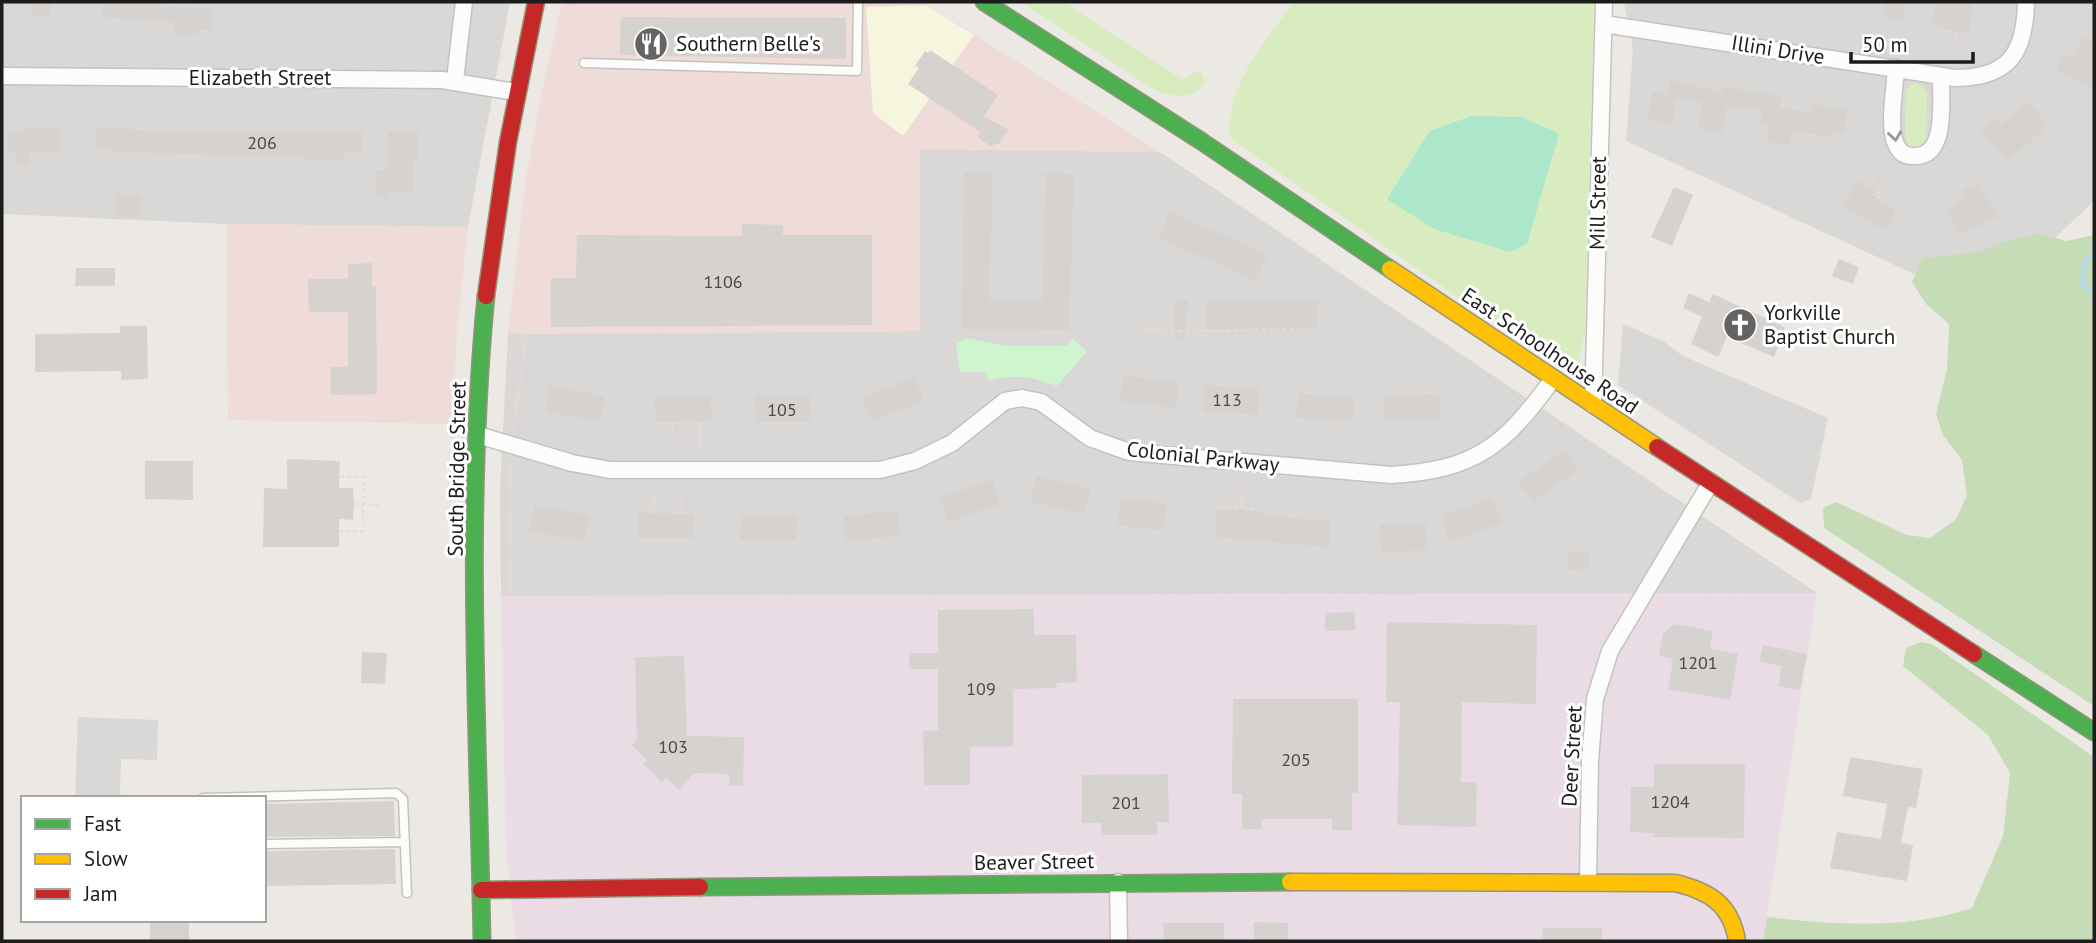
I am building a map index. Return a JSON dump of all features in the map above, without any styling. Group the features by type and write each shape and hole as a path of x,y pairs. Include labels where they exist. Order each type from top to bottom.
{"main road":[{"name":"South Bridge Street","path":"482,941 475,526 478,435 489,274 516,92 536,2"},
{"name":"East Schoolhouse Road","path":"984,2 1201,141 1553,379 2094,732"},
{"name":"Beaver Street","path":"481,890 1118,882 1588,881"},
{"path":"1588,881 1675,883 1704,888 1724,906 1736,929 1737,941"}],"street":[{"path":"455,80 464,2"},
{"name":"Mill Street","path":"1593,405 1604,2"},
{"name":"Illini Drive","path":"1604,24 1941,76 1975,78 2002,67 2020,47 2026,2"},
{"path":"1896,68 1893,135 1897,149 1906,156 1919,157 1930,152 1938,139 1941,76"},
{"name":"Elizabeth Street","path":"2,76 455,80 516,92"},
{"name":"Colonial Parkway","path":"478,435 572,464 610,470 880,470 915,461 952,443 1005,401 1022,398 1041,402 1090,438 1129,452 1391,475 1433,472 1469,459 1506,437 1553,379"},
{"name":"Deer Street","path":"1588,881 1590,760 1595,699 1610,651 1711,482"},
{"path":"1118,882 1119,941"}],"lane":[{"path":"584,63 857,71 858,2"},
{"path":"266,796 396,793 403,799 407,893"},
{"path":"266,844 405,842"}],"path":[{"path":"513,428 525,350 536,166 568,2"},
{"path":"1948,30 1960,37"},
{"path":"1871,180 1880,190 1876,196 1883,201"},
{"path":"1136,328 1298,329"},
{"path":"672,446 673,422"},
{"path":"700,422 700,446"},
{"path":"511,468 510,597 522,872"},
{"path":"339,531 363,531 364,504 364,477 340,477"},
{"path":"1242,482 1243,509"},
{"path":"654,490 654,513"},
{"path":"681,490 681,513"},
{"path":"354,504 382,505"},
{"path":"1220,507 1256,509"},
{"path":"522,916 523,941"}],"shaded area":[{"path":"2,2 510,2 468,227 226,224 2,214"},
{"path":"562,2 923,2 1160,152 920,149 920,331 508,334 525,185 539,104"},
{"path":"1624,2 2094,2 2094,201 2017,274 1925,279 1626,141 1633,50"},
{"path":"926,5 974,35 903,136 873,113 866,7"},
{"path":"919,149 1160,152 1817,593 501,596 500,489 508,334 920,331"},
{"path":"226,224 468,227 457,332 452,424 228,420"},
{"path":"1623,324 1663,341 1683,356 1828,418 1811,499 1800,503 1618,385"},
{"path":"1817,593 1763,941 516,941 506,848 501,596"},
{"path":"78,717 158,720 157,760 121,759 120,796 75,796"}],"green space":[{"path":"1020,2 1064,2 1182,79 1195,72 1202,73 1205,83 1195,93 1182,96 1155,90"},
{"path":"1293,2 1594,2 1585,333 1578,362 1568,367 1545,358 1231,139 1230,121 1240,84 1249,66"},
{"path":"1915,83 1922,85 1927,93 1926,139 1917,148 1910,147 1905,138 1906,92 1909,86"},
{"path":"1471,116 1522,117 1559,134 1527,244 1510,252 1434,229 1387,199 1430,131"},
{"path":"2040,234 2066,241 2094,235 2094,706 1824,528 1823,508 1836,502 1907,535 1930,538 1956,519 1967,495 1962,460 1943,435 1936,414 1947,370 1949,324 1926,304 1912,282 1922,259 1978,252 2010,240"},
{"path":"966,338 1007,346 1066,346 1073,339 1087,351 1057,386 1023,377 989,381 984,372 960,372 956,344"},
{"path":"1921,642 1932,644 2094,757 2094,941 1763,941 1767,917 1818,922 1896,923 1948,915 1972,908 2003,836 2010,773 1988,735 1903,666 1906,648"}],"building":[{"path":"31,2 50,2 51,15 31,15"},
{"path":"103,2 162,2 162,7 212,8 212,30 197,30 197,35 174,35 174,22 103,17"},
{"path":"1886,2 1906,2 1903,21 1884,18"},
{"path":"1936,2 1972,5 1969,33 1943,30 1944,26 1932,24"},
{"path":"621,17 846,18 846,59 620,55"},
{"path":"2083,36 2094,41 2094,88 2056,70 2063,53 2073,58"},
{"path":"930,50 998,95 984,116 1008,130 998,145 995,143 992,147 977,137 980,132 908,84 919,68 915,66 925,51 928,53"},
{"path":"1670,80 1722,92 1723,87 1782,96 1780,108 1811,112 1812,104 1848,109 1844,134 1832,132 1832,137 1792,131 1790,145 1767,142 1769,125 1760,124 1762,111 1727,106 1723,133 1698,129 1702,102 1676,98 1672,123 1648,120 1652,92 1667,95"},
{"path":"2028,102 2048,125 2008,162 1980,132 1995,118 2001,124"},
{"path":"27,127 61,127 60,152 30,152 30,165 16,165 17,151 8,151 8,131 27,131"},
{"path":"96,127 155,131 362,131 362,153 344,153 344,161 307,161 307,157 112,152 112,149 95,149"},
{"path":"388,131 418,131 418,158 413,158 413,192 388,192 388,198 376,197 376,170 388,170"},
{"path":"964,172 993,173 989,301 1042,301 1046,176 1042,173 1074,174 1069,330 961,329"},
{"path":"1857,181 1875,190 1872,195 1896,210 1885,230 1843,208"},
{"path":"1978,183 1998,217 1960,234 1946,209 1967,197 1963,191"},
{"path":"1674,187 1693,195 1672,246 1651,237"},
{"path":"116,194 141,195 140,218 115,216"},
{"path":"1169,211 1268,255 1256,281 1159,238"},
{"path":"742,224 783,225 783,235 872,235 872,325 551,327 551,278 576,278 577,235 742,236"},
{"path":"1839,259 1859,267 1853,284 1832,276"},
{"path":"372,263 372,287 376,287 377,394 331,395 331,367 348,367 348,312 309,312 308,279 348,279 348,264"},
{"path":"76,268 115,268 115,286 75,286"},
{"path":"1689,293 1709,302 1713,294 1785,327 1774,357 1727,337 1718,357 1691,344 1702,317 1683,308"},
{"path":"1175,300 1188,300 1184,339 1175,339"},
{"path":"1206,300 1318,300 1318,329 1206,329"},
{"path":"120,326 147,326 148,379 121,380 121,371 35,372 35,334 120,333"},
{"path":"1123,376 1179,382 1176,408 1120,401"},
{"path":"914,377 924,401 872,421 862,398"},
{"path":"1204,385 1259,389 1258,415 1203,411"},
{"path":"549,386 604,396 601,421 546,412"},
{"path":"1298,393 1354,398 1353,422 1296,418"},
{"path":"1439,394 1440,419 1385,420 1383,395"},
{"path":"654,396 710,396 712,421 656,422"},
{"path":"754,396 810,396 811,422 756,422"},
{"path":"1565,450 1578,470 1533,502 1519,482"},
{"path":"287,459 340,461 339,488 353,488 354,504 353,520 339,519 339,547 263,547 264,488 287,489"},
{"path":"145,461 193,461 193,500 145,499"},
{"path":"1037,476 1091,489 1084,514 1030,502"},
{"path":"993,480 1000,504 947,522 940,497"},
{"path":"1121,497 1167,504 1163,531 1117,525"},
{"path":"1492,498 1502,523 1449,542 1443,515"},
{"path":"535,506 590,515 584,540 528,532"},
{"path":"1218,510 1264,512 1264,516 1330,521 1329,547 1216,537 1215,514"},
{"path":"898,511 900,536 845,541 843,516"},
{"path":"638,513 694,514 694,538 638,538"},
{"path":"742,515 798,515 796,540 740,540"},
{"path":"1426,523 1427,550 1381,552 1380,524"},
{"path":"1589,552 1590,569 1568,570 1567,553"},
{"path":"1034,609 1034,635 1076,635 1077,682 1056,683 1057,688 1013,689 1013,746 970,747 970,785 924,785 923,731 938,730 938,669 909,669 909,653 938,653 938,610"},
{"path":"1355,612 1355,630 1325,631 1325,613"},
{"path":"1387,622 1537,625 1536,704 1462,702 1461,782 1477,782 1476,827 1397,825 1400,702 1386,702"},
{"path":"1674,624 1713,631 1710,649 1738,654 1730,700 1668,689 1673,659 1659,656 1663,633"},
{"path":"1763,645 1807,654 1800,690 1778,686 1782,666 1759,661"},
{"path":"362,652 387,653 385,684 361,683"},
{"path":"684,656 687,736 744,737 743,786 729,786 729,774 694,773 679,790 666,778 662,782 643,764 647,760 632,745 637,739 635,657"},
{"path":"1233,699 1358,699 1358,793 1352,793 1352,830 1332,830 1332,819 1262,819 1262,829 1242,829 1242,794 1232,794"},
{"path":"1850,757 1923,769 1916,808 1908,807 1901,843 1913,845 1907,881 1830,868 1837,832 1881,839 1887,804 1843,796"},
{"path":"1654,764 1745,764 1744,838 1654,837 1654,833 1630,832 1631,787 1654,787"},
{"path":"1168,774 1169,822 1157,822 1157,835 1101,835 1101,823 1082,823 1082,775"},
{"path":"394,801 395,836 266,837 266,804"},
{"path":"395,849 396,884 266,886 266,851"},
{"path":"150,922 189,922 189,941 150,941"},
{"path":"1254,922 1288,923 1288,941 1254,941"},
{"path":"1163,923 1224,923 1224,941 1164,941"},
{"path":"1543,928 1602,928 1602,941 1543,941"}],"waterway":[{"path":"2094,255 2085,262 2082,284 2094,292"}],"traffic: fast":[{"path":"984,2 1201,141 1390,269"},
{"path":"482,941 474,537 486,296"},
{"path":"1974,654 2094,732"},
{"path":"700,887 1290,882"}],"traffic: slow":[{"path":"1390,269 1657,447"},
{"path":"1290,882 1675,883 1708,895 1724,908 1730,917 1737,941"}],"traffic: jam":[{"path":"486,296 508,142 536,2"},
{"path":"1657,447 1974,654"},
{"path":"481,890 700,887"}],"place":[{"name":"Southern Belle's","path":"651,44"},
{"name":"Yorkville Baptist Church","path":"1740,325"}]}
